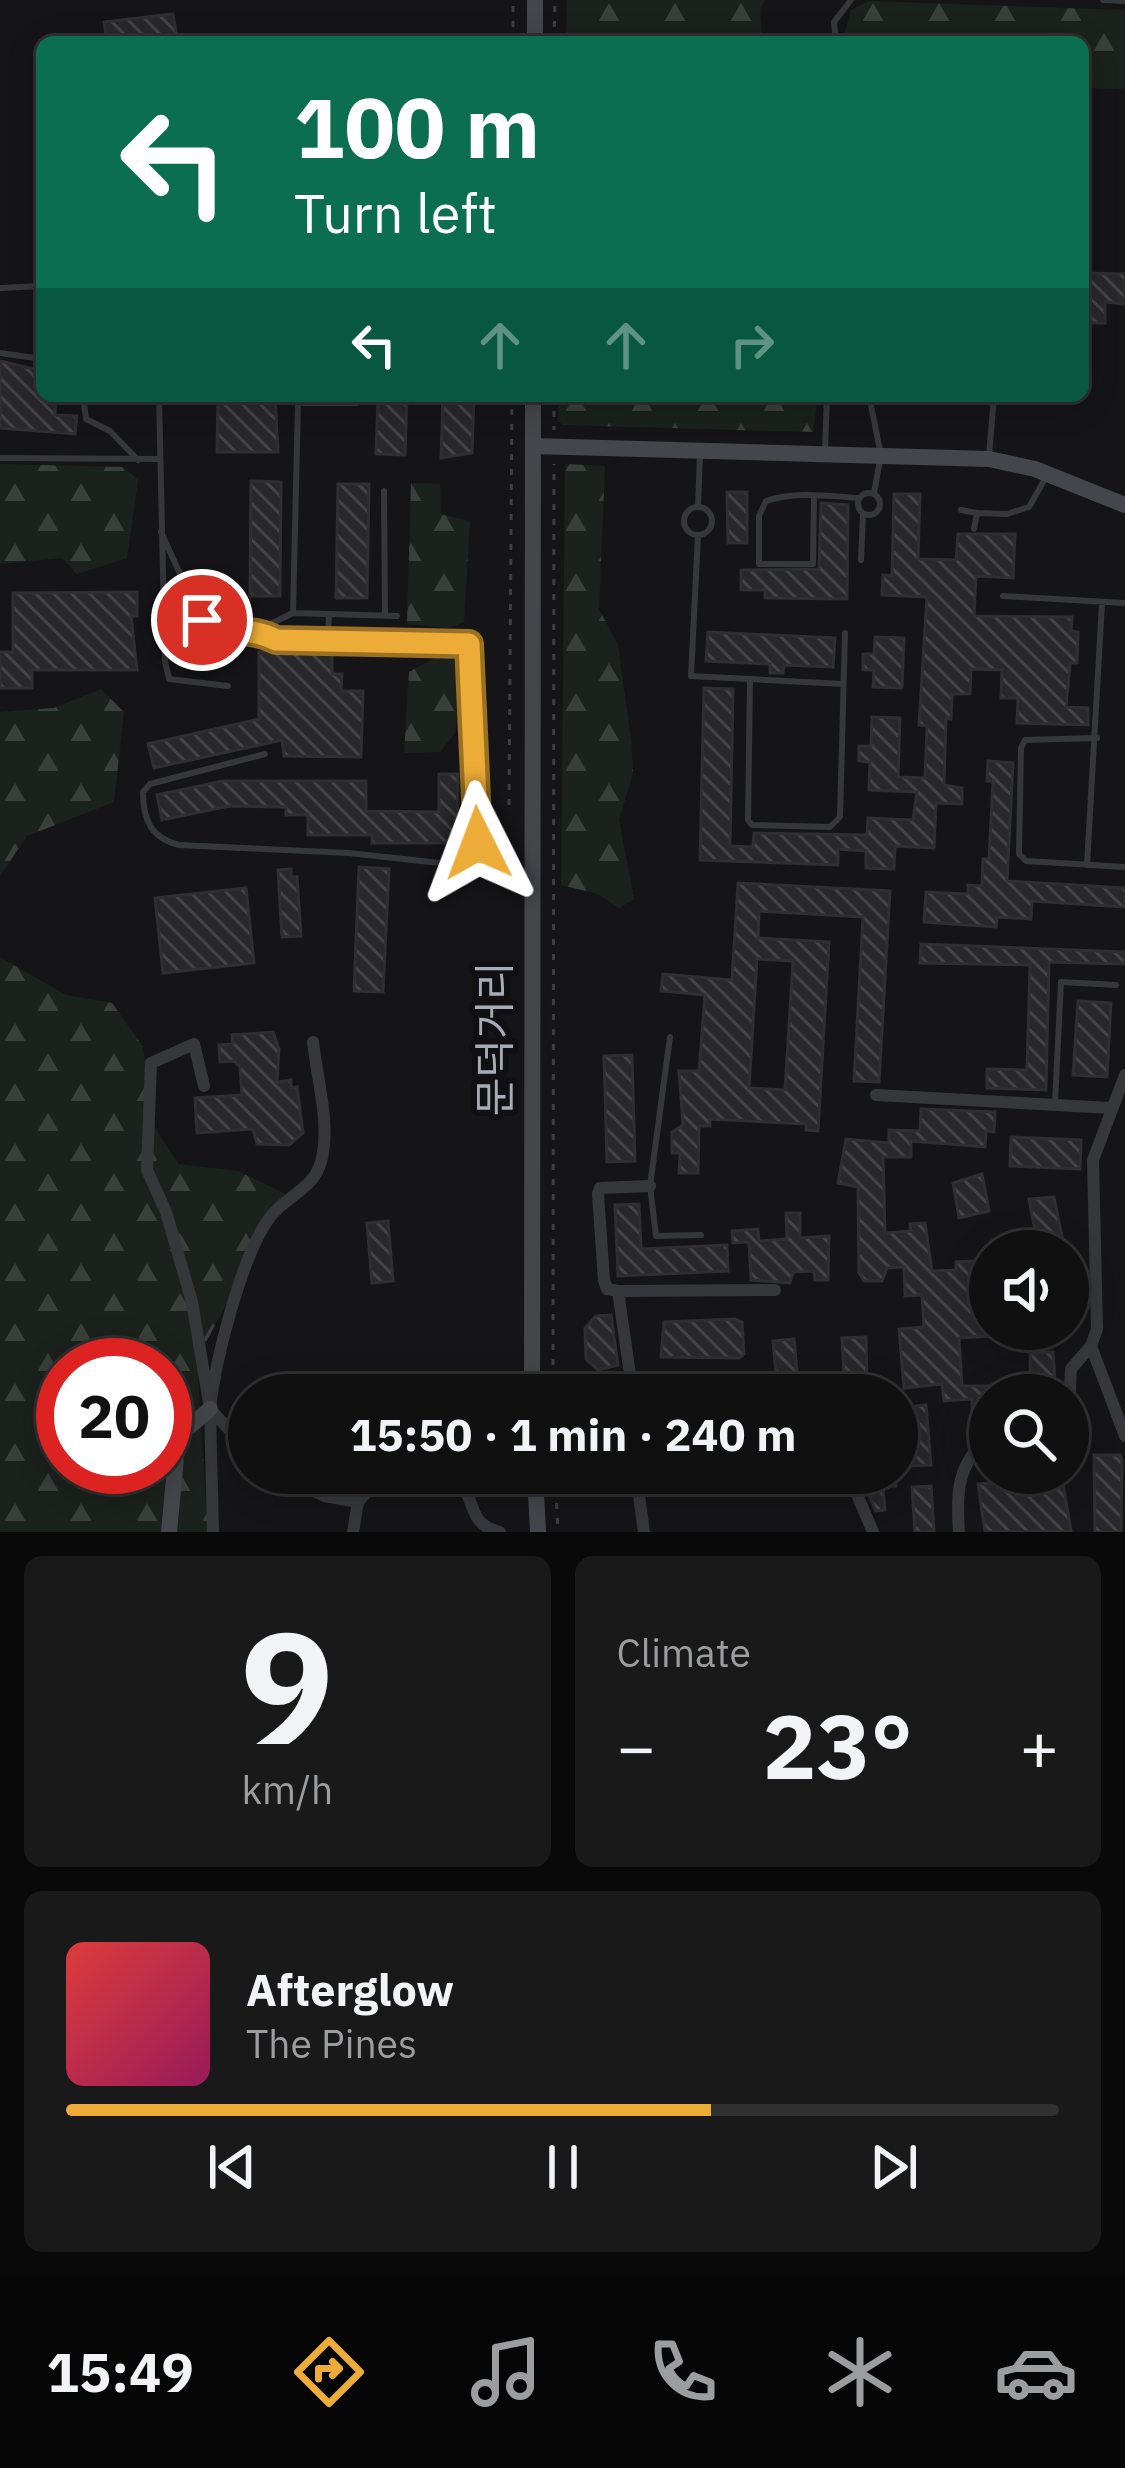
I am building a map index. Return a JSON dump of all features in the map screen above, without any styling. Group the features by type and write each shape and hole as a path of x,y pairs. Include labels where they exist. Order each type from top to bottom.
{"main road":[{"path":"535,0 535,36"},
{"name":"문덕거리","path":"532,1374 533,402"},
{"path":"533,446 989,459 1047,474 1125,505"},
{"path":"169,1532 178,1436 210,1409"},
{"path":"536,1494 538,1532"}],"street":[{"path":"213,1532 210,1409 215,1362 261,1234 321,1164 324,1134 313,1042"},
{"path":"204,1086 194,1044 151,1063 147,1170 166,1212 192,1302 210,1409 228,1428"},
{"path":"1071,1374 1097,1329 1094,1160 1125,1075"},
{"path":"877,1095 1112,1108"},
{"path":"650,1186 600,1188 608,1288 775,1290"},
{"path":"618,1291 630,1374"},
{"path":"1091,1346 1125,1436"},
{"path":"959,1532 960,1474 969,1455"},
{"path":"320,1494 358,1502"},
{"path":"353,1532 358,1502 365,1494"},
{"path":"468,1494 474,1519 483,1529 500,1532"},
{"path":"639,1494 644,1532"},
{"path":"857,1494 873,1532"}],"lane":[{"path":"835,36 834,22 851,0"},
{"path":"1103,0 1125,1"},
{"path":"0,277 0,288 36,286"},
{"path":"0,353 36,358"},
{"path":"84,402 86,419 110,431 138,460"},
{"path":"159,402 169,679 228,686"},
{"path":"825,454 827,402"},
{"path":"863,514 878,509 874,494 881,455 870,402"},
{"path":"989,459 994,402"},
{"path":"292,613 298,403 357,403"},
{"path":"698,536 686,528 684,519 698,507 700,451"},
{"path":"0,458 158,459"},
{"path":"961,510 1021,513 1047,474"},
{"path":"384,491 385,615"},
{"path":"814,496 814,564 759,564 759,516 766,501 814,496 859,498 874,494"},
{"path":"859,498 862,560"},
{"path":"698,507 711,514 712,524 698,536 691,676 843,684"},
{"path":"974,529 977,513"},
{"path":"160,529 202,620 220,632 258,630 292,613 397,616"},
{"path":"1003,596 1125,603"},
{"path":"1087,865 1102,603"},
{"path":"328,641 329,614"},
{"path":"258,630 276,640 469,644 476,868 349,853 179,845 161,841 151,830 143,810 143,792 150,784 265,754"},
{"path":"750,679 746,811 752,824 837,824 845,633"},
{"path":"1096,738 1038,736 1021,748 1018,854 1026,861 1125,867"},
{"path":"1054,1105 1060,982 1116,986"},
{"path":"670,1037 650,1186 656,1236 701,1235"}],"path":[{"path":"513,0 513,36"},
{"path":"554,36 555,0"},
{"path":"509,805 512,402"},
{"path":"553,1374 554,402"},
{"path":"556,1494 558,1532"}],"green space":[{"path":"567,0 765,0 760,9 762,36 566,36"},
{"path":"869,1 1125,10 1125,89 1089,88 1089,36 844,36 851,10"},
{"path":"558,402 817,402 813,432 563,425 558,421"},
{"path":"0,464 124,467 138,480 127,558 77,574 62,558 0,564"},
{"path":"565,464 605,466 599,609 618,645 633,773 619,820 634,899 619,908 598,894 561,885"},
{"path":"411,483 440,484 441,514 470,521 464,622 449,628 407,624"},
{"path":"436,657 454,658 464,665 455,733 440,752 404,753 409,672"},
{"path":"101,689 124,712 114,802 27,836 0,876 0,712 54,708"},
{"path":"0,957 66,995 112,1003 143,1047 154,1126 178,1164 238,1171 286,1194 197,1359 208,1532 0,1532"}],"building":[{"path":"173,14 177,36 106,36 104,22"},
{"path":"1089,273 1125,274 1125,304 1105,302 1105,323 1089,323"},
{"path":"0,361 36,370 36,402 56,402 55,415 77,416 75,434 0,428"},
{"path":"218,402 275,402 278,452 217,452"},
{"path":"378,402 407,402 405,455 376,454"},
{"path":"443,402 474,402 472,453 441,458"},
{"path":"251,481 281,482 280,596 250,596"},
{"path":"338,484 369,484 367,598 336,598"},
{"path":"727,492 747,492 747,543 728,543"},
{"path":"894,494 920,494 918,559 956,560 958,534 1015,534 1013,578 976,576 974,616 1072,617 1071,631 1078,632 1077,663 1070,663 1066,707 1088,708 1088,725 1017,723 1018,698 1001,698 1002,670 971,669 970,694 952,694 951,719 946,718 944,785 962,788 962,804 936,803 934,848 895,846 894,869 866,868 866,851 838,849 838,865 700,860 704,688 733,689 730,846 753,847 754,833 867,835 868,818 913,820 917,792 869,790 870,762 859,761 859,746 871,746 872,717 900,718 898,777 925,778 927,726 919,725 927,597 882,595 883,575 892,576"},
{"path":"821,503 848,505 847,599 765,598 765,590 741,590 741,570 819,569"},
{"path":"137,592 137,616 131,616 137,670 32,670 32,688 0,688 0,652 13,652 13,593"},
{"path":"708,632 835,638 833,667 784,665 783,673 770,673 770,664 706,661"},
{"path":"875,637 904,638 902,688 873,687 874,670 863,670 863,654 874,654"},
{"path":"332,649 332,674 342,674 341,691 363,691 361,757 284,756 282,740 154,768 148,744 259,719 259,652"},
{"path":"988,761 1013,763 1007,881 1125,888 1125,907 1032,901 1031,919 997,917 996,927 924,922 926,892 968,894 968,885 982,886 983,859 989,859 993,781 987,781"},
{"path":"439,774 458,774 457,843 372,843 372,835 308,835 308,815 286,815 286,807 229,806 162,820 157,795 223,781 366,781 366,811 439,812"},
{"path":"359,867 389,869 383,992 354,991"},
{"path":"291,869 291,877 297,877 301,936 282,937 278,870"},
{"path":"738,883 890,891 879,1082 854,1081 863,917 759,911 758,938 829,942 818,1131 806,1130 806,1124 710,1119 710,1126 699,1126 698,1173 679,1173 680,1153 672,1153 672,1132 683,1125 679,1071 699,1071 705,995 661,991 663,974 732,980","holes":["757,959 793,961 785,1090 749,1088"]},
{"path":"246,888 254,963 163,973 155,898"},
{"path":"921,944 1125,952 1125,964 1049,962 1046,1090 987,1088 987,1069 1027,1070 1030,965 920,963"},
{"path":"1078,1001 1111,1003 1107,1077 1073,1075"},
{"path":"273,1032 279,1049 277,1082 291,1080 291,1088 297,1087 303,1133 289,1145 257,1144 253,1129 197,1133 195,1098 242,1095 240,1067 234,1061 220,1062 219,1045 233,1044 232,1035"},
{"path":"632,1055 635,1161 607,1162 604,1056"},
{"path":"921,1109 995,1112 994,1132 986,1131 985,1147 911,1141 911,1157 883,1157 885,1233 911,1231 910,1224 925,1223 932,1271 956,1270 956,1262 969,1261 969,1337 959,1338 962,1386 969,1386 969,1399 944,1401 942,1384 918,1387 918,1374 903,1374 899,1329 924,1327 922,1295 905,1296 904,1267 887,1268 882,1281 864,1281 859,1273 858,1187 838,1183 846,1139 889,1143 889,1130 920,1131"},
{"path":"1011,1137 1081,1140 1080,1169 1010,1166"},
{"path":"982,1174 989,1211 959,1218 953,1183"},
{"path":"1054,1197 1061,1230 1035,1230 1029,1199"},
{"path":"639,1204 641,1249 727,1245 728,1271 618,1276 615,1205"},
{"path":"786,1213 800,1213 800,1238 829,1236 828,1280 815,1280 814,1271 793,1272 790,1283 751,1280 749,1242 733,1243 732,1231 758,1229 759,1241 787,1239"},
{"path":"388,1221 393,1281 372,1283 367,1223"},
{"path":"611,1315 618,1365 598,1370 586,1359 585,1328 596,1316"},
{"path":"664,1322 742,1322 744,1354 739,1358 661,1357"},
{"path":"866,1337 867,1374 844,1374 842,1338"},
{"path":"794,1339 797,1374 776,1374 773,1341"},
{"path":"1053,1352 1055,1374 1030,1374 1030,1353"},
{"path":"926,1405 931,1465 918,1466 918,1406"},
{"path":"1094,1455 1120,1455 1121,1532 1095,1532"},
{"path":"931,1486 934,1532 915,1532 912,1494 918,1494 918,1487"},
{"path":"868,1494 884,1494 885,1510 876,1511"},
{"path":"979,1494 1065,1494 1071,1531 985,1532"}],"route":[{"path":"202,620 220,632 258,630 276,640 469,644 478,843"}]}
